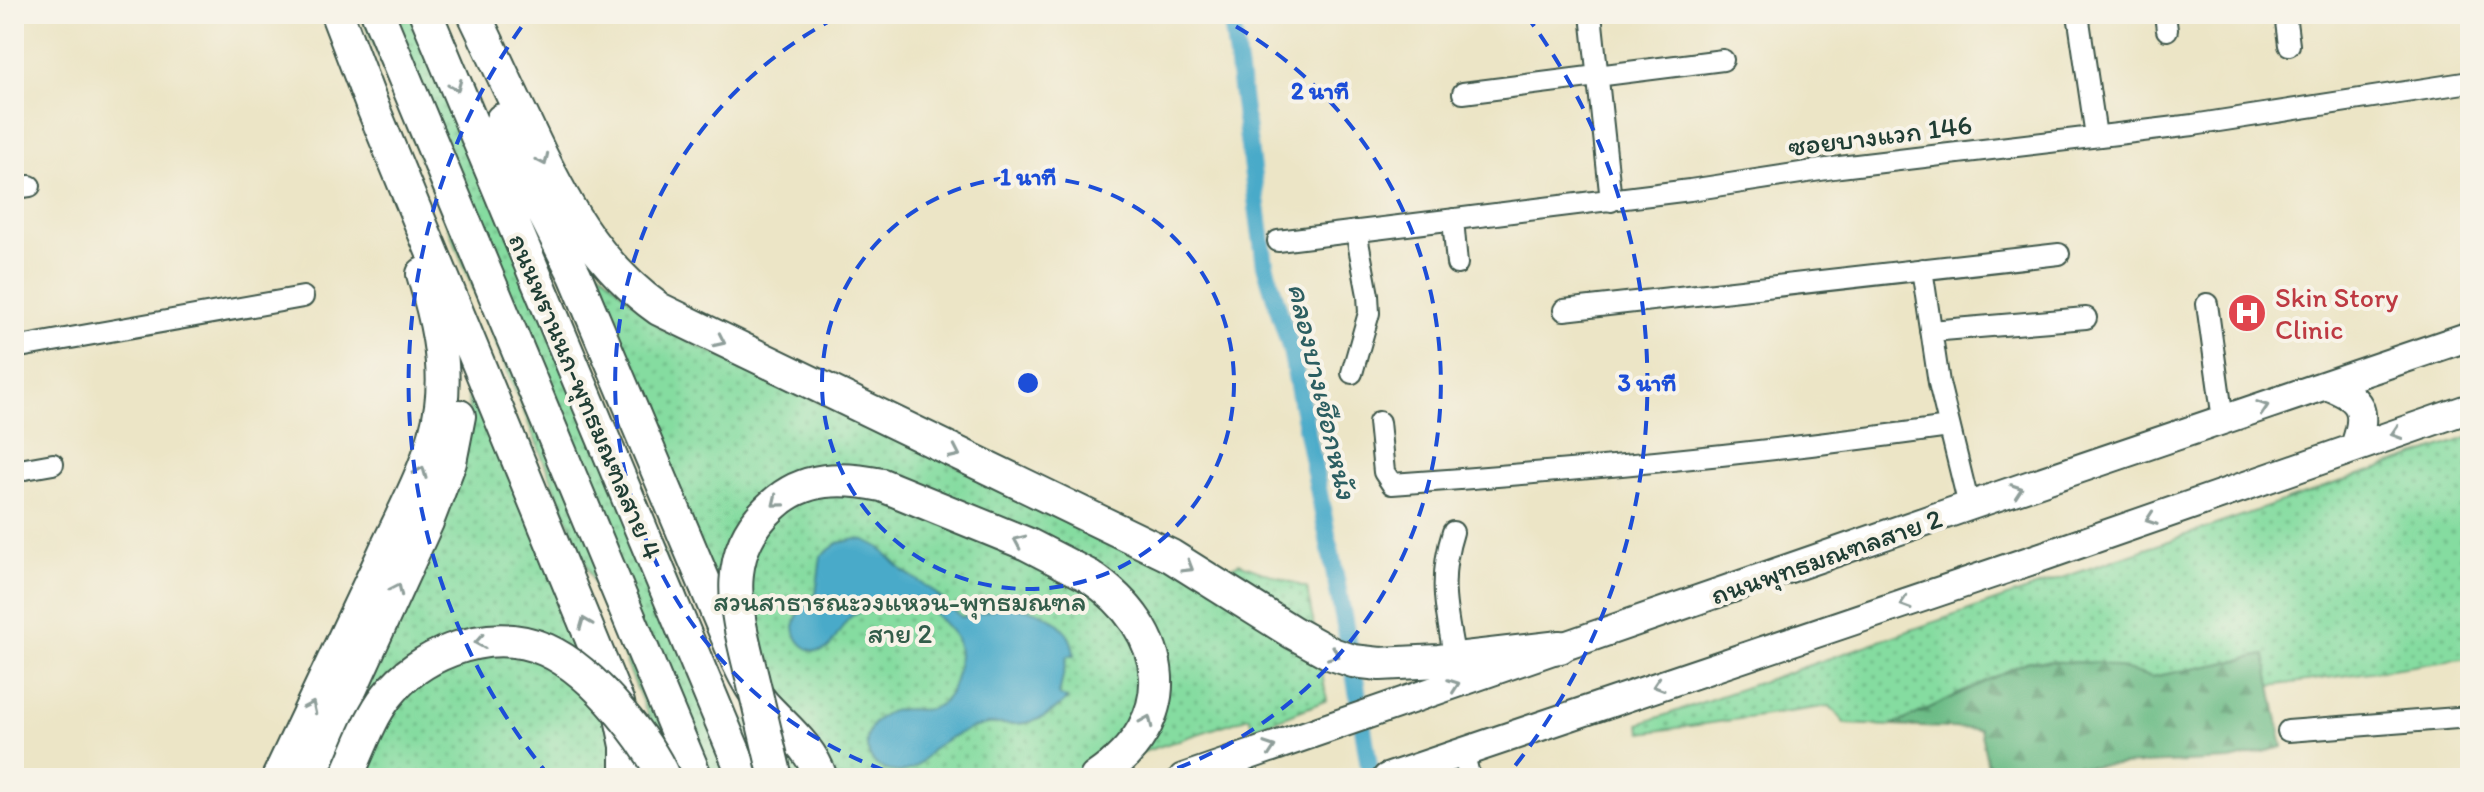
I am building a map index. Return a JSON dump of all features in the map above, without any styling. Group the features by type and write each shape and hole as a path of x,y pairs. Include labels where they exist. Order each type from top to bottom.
{"main road":[{"path":"278,778 411,497 431,447 441,405 442,363 435,319 373,108 337,14"},
{"path":"353,14 618,703 627,746 627,778"},
{"name":"ถนนพรานนก-พุทธมณฑลสาย 4","path":"378,14 696,778"},
{"name":"ถนนพรานนก-พุทธมณฑลสาย 4","path":"426,14 745,778"},
{"path":"457,14 525,176 575,275 738,662 749,685 763,703 810,754 821,778"},
{"path":"474,14 566,205 607,264 641,296 697,330 1171,556 1332,654 1353,661 1380,664 1560,647"},
{"path":"373,108 557,495 662,697"},
{"path":"525,176 552,267 766,778"},
{"path":"310,778 427,522 456,439 460,389 450,268"},
{"name":"ถนนพุทธมณฑลสาย 2","path":"1183,778 2470,336"},
{"path":"2326,385 2344,392 2359,407 2362,428 2355,446"},
{"path":"1389,777 1467,765 2047,555 2470,408"},
{"path":"776,778 739,622 735,582 740,555 763,514 790,492 826,480 882,485 1027,544 1089,576 1122,601 1147,639 1154,659 1157,677 1153,709 1139,739 1123,757 1096,778"},
{"path":"346,778 378,709 399,683 426,661 476,642 516,640 549,649 569,660 589,678 629,722 664,778"}],"street":[{"path":"1591,14 1611,201"},
{"path":"2078,14 2096,136"},
{"path":"2285,14 2289,45"},
{"path":"1463,93 1723,60"},
{"name":"ซอยบางแวก 146","path":"1287,240 1611,201 1840,167 2193,125 2470,82"},
{"path":"1453,219 1457,264"},
{"path":"1352,373 1369,313 1356,231"},
{"path":"1564,310 2059,254"},
{"path":"1922,269 1949,427 1969,506"},
{"path":"14,348 303,297"},
{"path":"2207,304 2223,420"},
{"path":"1931,331 2086,318"},
{"path":"1379,422 1384,472 1392,484 1773,450 1949,427"},
{"path":"14,471 53,464"},
{"path":"1453,532 1446,554 1443,596 1455,659"},
{"path":"2288,731 2470,717"}],"green space":[{"name":"สวนสาธารณะวงแหวน-พุทธมณฑล สาย 2","path":"361,14 440,14 731,714 756,723 783,778 648,778 659,742"},
{"name":"สวนสาธารณะวงแหวน-พุทธมณฑล สาย 2","path":"593,264 661,329 1205,581 1239,563 1307,588 1327,700 1254,729 1249,717 1064,778 792,778 583,270"},
{"path":"467,360 608,688 616,778 319,778 469,415"},
{"path":"2470,437 2470,658 2271,686 2264,655 2152,677 2100,663 2028,661 1892,726 1845,724 1830,706 1642,733 1639,724"},
{"path":"2265,655 2283,747 2230,760 1989,771 1980,729 1892,726 2028,661 2100,663 2152,677"}],"water":[{"path":"856,539 879,547 903,571 931,589 961,617 1010,607 1036,611 1058,624 1072,643 1074,656 1067,656 1059,695 1067,699 1036,720 1021,724 987,724 960,733 934,748 920,763 906,771 894,772 875,763 867,747 871,727 879,718 894,710 930,709 944,701 956,676 959,656 955,636 948,628 924,605 911,602 888,610 857,613 847,620 835,640 825,649 811,650 801,644 794,627 797,616 816,594 821,556 838,543"}],"waterway":[{"name":"คลองบางเชือกหนัง","path":"1231,14 1265,265 1291,350 1354,672 1371,778"}],"place":[{"name":"Skin Story Clinic","path":"2247,313"}]}
